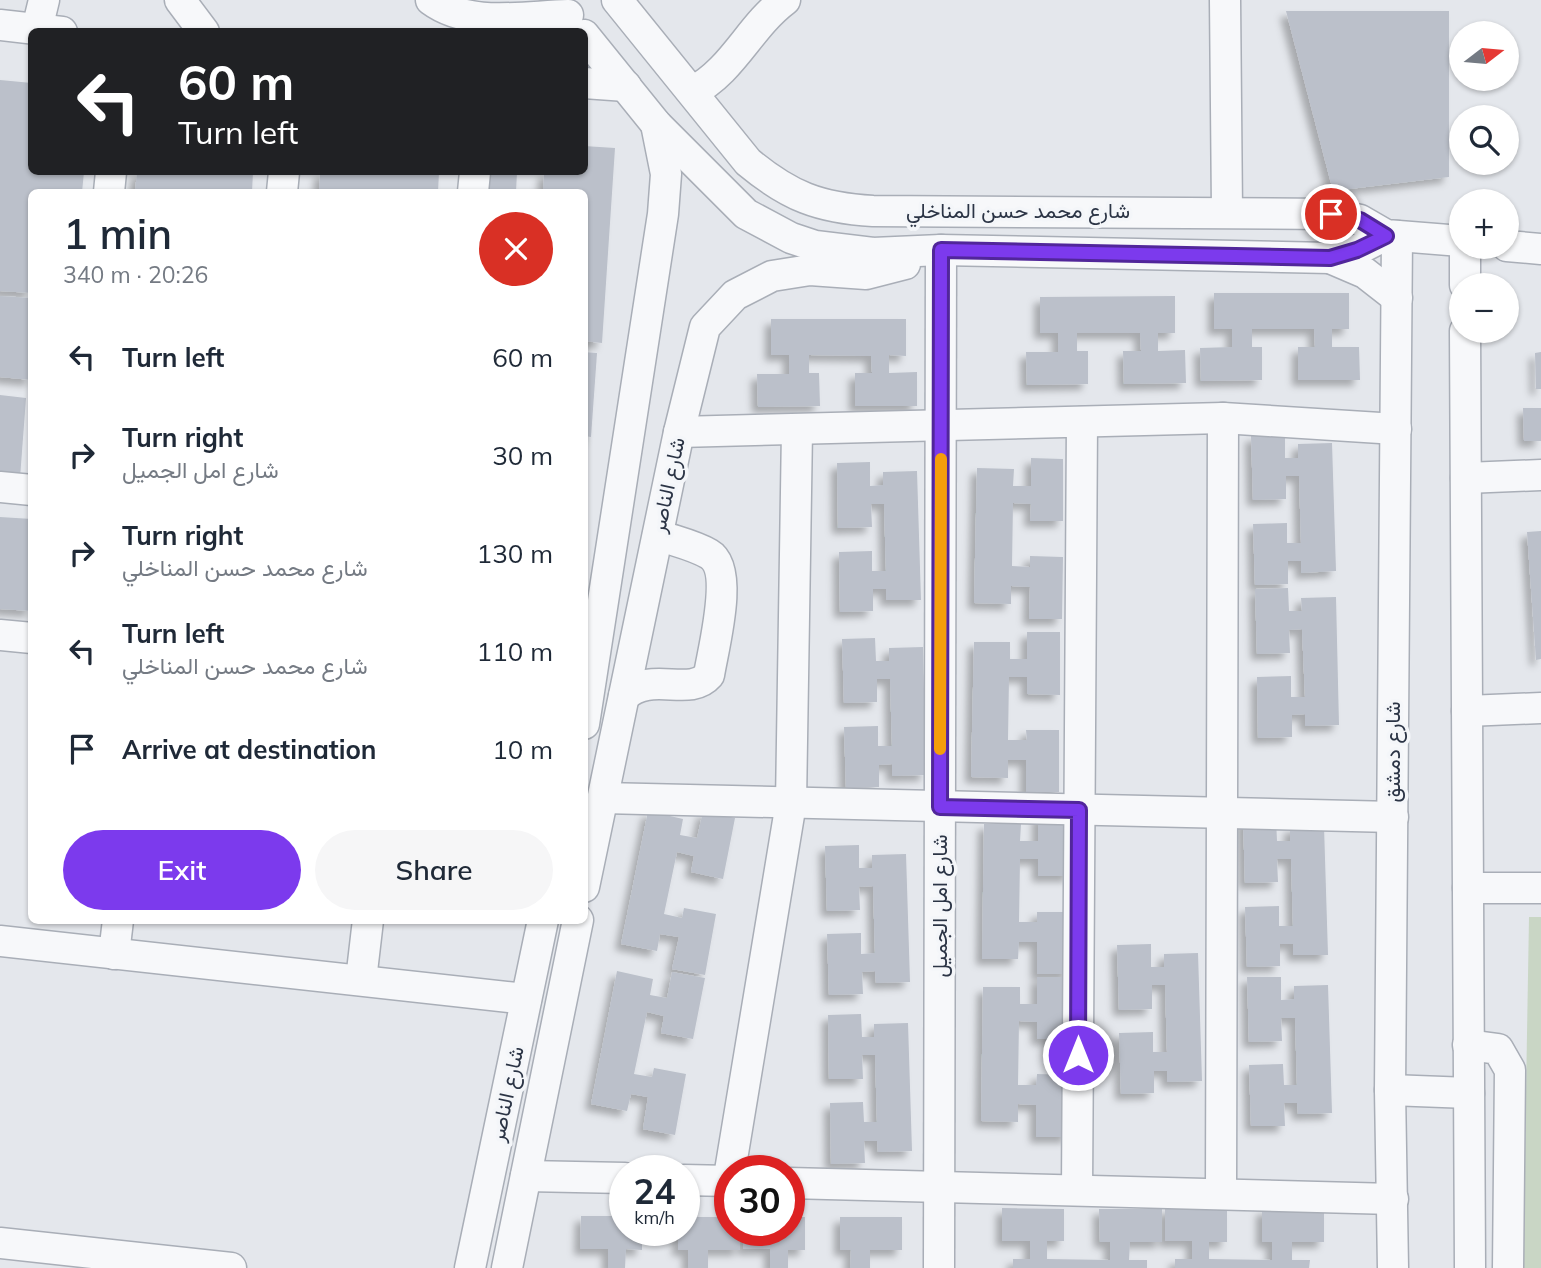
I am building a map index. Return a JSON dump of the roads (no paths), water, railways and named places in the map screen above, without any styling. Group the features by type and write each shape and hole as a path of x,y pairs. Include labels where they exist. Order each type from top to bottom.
{"street":[{"path":"44,0 49,28"},
{"path":"180,0 201,28"},
{"path":"431,0 453,13 474,18 573,20"},
{"name":"شارع محمد حسن المناخلي","path":"617,0 748,162 775,184 816,203 838,209 873,211 1227,211 1331,214 1360,220 1391,236 1449,240"},
{"path":"692,92 724,71 762,21 785,0"},
{"path":"1225,0 1227,211"},
{"path":"0,25 29,28"},
{"name":"شارع محمد حسن المناخلي","path":"588,39 656,124 747,214 791,238 844,252 935,250 1330,258 1391,236"},
{"path":"588,83 626,86"},
{"name":"شارع الناصر","path":"588,693 663,214 666,174 656,124"},
{"path":"1120,211 1120,254"},
{"name":"شارع دمشق","path":"1391,236 1396,298 1390,1090 1393,1268"},
{"path":"1519,247 1541,249"},
{"name":"شارع الناصر","path":"588,868 679,432 705,327 735,295 772,276 791,271 866,274 900,266 935,250"},
{"name":"شارع امل الجميل","path":"935,250 941,426 939,1268"},
{"path":"1330,258 1365,273 1396,298"},
{"path":"1465,343 1470,1268"},
{"path":"679,432 1223,418 1395,429"},
{"path":"1221,1194 1223,418"},
{"path":"1077,1191 1082,422"},
{"path":"734,1155 791,803 797,430"},
{"path":"1466,478 1541,475"},
{"path":"0,487 28,490"},
{"path":"624,696 648,683 692,685 709,675 723,583 721,567 710,554 658,535"},
{"path":"0,635 28,638"},
{"path":"1467,711 1541,708"},
{"path":"603,798 1392,817"},
{"path":"1468,888 1541,888"},
{"path":"114,954 118,924"},
{"path":"361,980 368,924"},
{"name":"شارع الناصر","path":"470,1268 542,924"},
{"name":"شارع الناصر","path":"507,1268 577,924"},
{"path":"0,941 526,999"},
{"path":"1468,1045 1498,1049 1510,1070 1508,1268"},
{"path":"1390,1090 1469,1093"},
{"path":"526,1176 609,1178"},
{"path":"805,1183 1393,1199"},
{"path":"0,1243 231,1268"}]}
